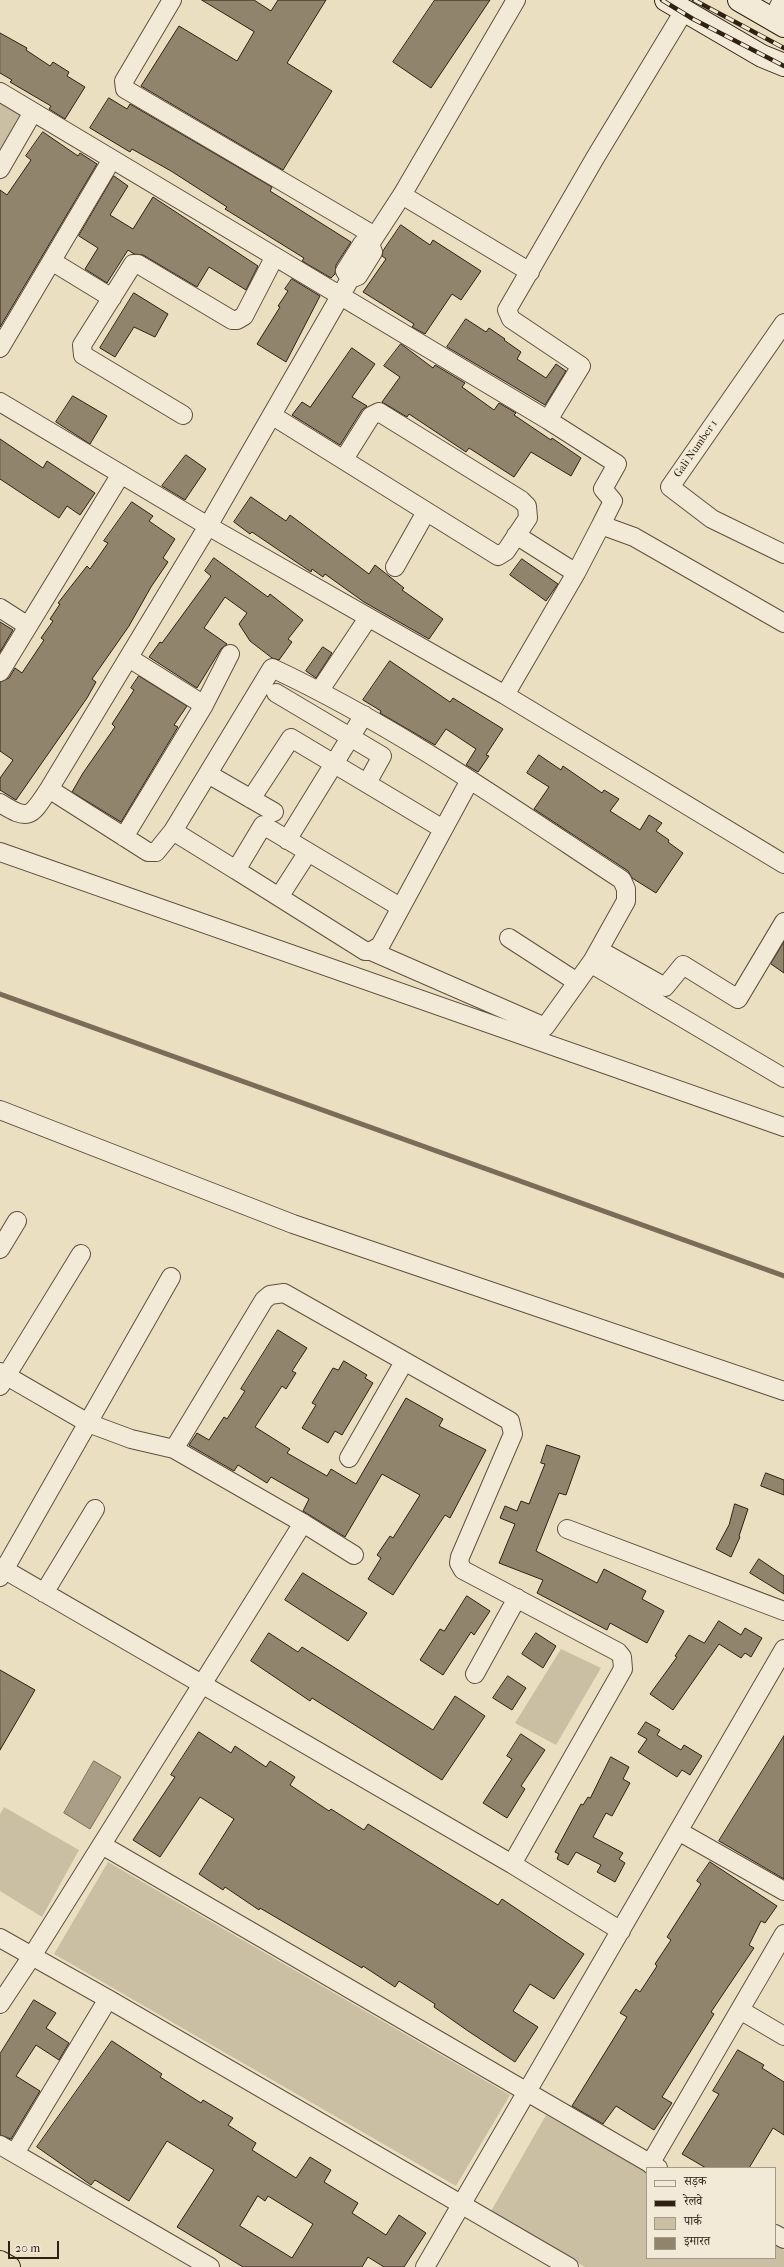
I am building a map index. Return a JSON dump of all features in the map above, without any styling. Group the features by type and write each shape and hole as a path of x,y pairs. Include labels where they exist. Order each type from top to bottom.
{"highway":[{"path":"0,2262 9,2267"}],"main road":[{"path":"666,0 762,56 784,65"},
{"path":"739,0 778,22"}],"street":[{"path":"172,0 124,81 125,89 372,240"},
{"path":"0,803 18,814 30,813 35,810 49,789 273,416 350,279 345,270 362,244 372,240 402,195 516,0"},
{"path":"778,22 782,0"},
{"path":"548,420 581,366 509,316 507,310 595,158 684,11"},
{"path":"0,92 274,258 548,420 617,464 603,489 613,501 576,573 505,695"},
{"path":"0,169 33,112"},
{"path":"0,348 53,262 112,160"},
{"path":"402,195 530,272"},
{"path":"183,415 81,352 82,345 112,298 130,266 136,264 232,320 237,320 244,316 274,258"},
{"path":"53,262 112,298"},
{"name":"Gali Number 1","path":"784,322 670,487 712,519 784,554"},
{"path":"0,402 208,526 505,695 784,864"},
{"path":"273,416 498,556 506,551 528,518 527,506 379,412 371,416 344,459"},
{"path":"0,672 121,474"},
{"path":"395,567 426,512"},
{"path":"601,525 634,537 784,623"},
{"path":"516,535 576,573"},
{"path":"0,608 28,626"},
{"path":"320,690 368,618"},
{"path":"124,837 204,705 230,654"},
{"path":"129,658 204,705"},
{"path":"49,789 148,852 153,853 159,850 173,831 272,668 320,690 364,715 470,780 622,880 626,889 626,901 596,955 545,1027 371,951 365,951 173,831"},
{"path":"276,693 382,756 367,783"},
{"path":"288,840 364,715"},
{"path":"251,799 292,738 443,829"},
{"path":"208,774 274,812"},
{"path":"371,951 380,946 470,780"},
{"path":"236,870 263,825 400,907"},
{"path":"0,852 784,1127"},
{"path":"279,897 308,852"},
{"path":"596,955 665,987 683,965 738,999 784,922"},
{"path":"509,938 577,982"},
{"path":"596,955 597,969 784,1078"},
{"path":"0,1110 293,1224 784,1391"},
{"path":"0,1249 17,1221"},
{"path":"81,1254 2,1378 88,1423 131,1439 174,1449 303,1523 354,1556"},
{"path":"171,1277 88,1423 1,1571 44,1593 512,1864 622,1931"},
{"path":"174,1449 264,1300 270,1295 284,1293 404,1362 510,1420 513,1434 459,1562 463,1570 618,1652 623,1663 623,1669 512,1864"},
{"path":"349,1458 404,1362"},
{"path":"44,1593 95,1509"},
{"path":"0,2004 102,1845 303,1523"},
{"path":"567,1529 784,1612"},
{"path":"475,1674 517,1598"},
{"path":"425,2267 680,1832 784,1649"},
{"path":"680,1832 784,1891"},
{"path":"102,1845 654,2166 740,2010 784,1934"},
{"path":"0,1938 108,1999 569,2267"},
{"path":"108,1999 8,2149 210,2267"},
{"path":"740,2010 784,2036"}],"green space":[{"path":"0,94 31,113 0,161"},
{"path":"561,1649 601,1668 556,1745 515,1723"},
{"path":"4,1807 79,1850 42,1917 0,1891 0,1814"},
{"path":"108,1862 510,2095 456,2186 54,1954"},
{"path":"546,2115 646,2171 646,2259 776,2259 776,2245 784,2250 784,2267 585,2267 490,2213"}],"shaded area":[{"path":"94,1761 121,1777 90,1829 64,1813"}],"building":[{"path":"202,0 254,0 271,11 278,0 326,0 287,63 332,91 283,170 141,86 179,26 237,61 254,32"},
{"path":"435,0 490,0 431,88 393,62"},
{"path":"0,33 27,48 26,50 50,66 53,62 69,72 67,76 85,87 65,119 49,109 51,106 10,82 12,80 0,73"},
{"path":"109,98 127,109 130,104 272,187 270,191 351,242 336,265 335,274 331,278 302,261 304,258 225,209 227,207 171,171 132,149 130,152 90,128"},
{"path":"43,132 78,156 80,153 97,164 0,327 0,190 7,195 31,160 26,156"},
{"path":"114,176 128,186 110,215 133,229 153,197 258,266 246,290 209,267 197,287 143,255 134,254 128,250 107,283 85,269 98,248 79,236"},
{"path":"401,225 430,245 433,240 481,271 461,300 452,294 425,334 412,327 414,324 363,292 386,259 382,256 383,251"},
{"path":"292,279 320,296 286,362 257,344 280,307 278,306 288,291 285,289"},
{"path":"134,293 168,314 155,337 134,327 115,357 100,348"},
{"path":"466,319 486,332 489,328 505,339 504,340 521,352 517,359 546,378 556,364 566,371 545,405 447,347"},
{"path":"401,344 433,368 435,365 465,383 462,387 494,410 499,403 516,413 514,415 551,440 552,438 581,458 571,476 531,452 514,477 469,448 466,452 409,414 407,417 382,402 400,377 384,366"},
{"path":"352,348 375,364 352,397 367,406 362,410 340,445 292,415 302,402 310,407"},
{"path":"73,396 107,416 90,444 56,422"},
{"path":"0,439 43,468 47,461 95,493 80,515 67,506 59,518 0,479"},
{"path":"186,455 206,469 185,500 162,486"},
{"path":"251,497 286,521 290,515 369,574 375,565 404,588 402,590 443,619 429,639 364,602 325,574 323,577 312,569 311,572 252,532 250,534 234,522"},
{"path":"132,502 153,516 149,521 175,539 163,558 168,562 151,587 129,626 92,679 96,682 87,698 16,800 0,790 0,778 13,760 0,751 0,682 9,678 15,668 22,673 44,640 41,638 53,621 50,619 60,604 58,603 87,566 90,569 108,543 104,541"},
{"path":"214,558 268,597 270,594 303,620 288,639 292,642 279,660 272,658 250,641 239,624 247,613 225,597 204,628 227,644 221,649 197,688 149,657 160,642 162,643 211,576 205,571"},
{"path":"522,559 558,584 546,601 510,575"},
{"path":"0,622 13,630 0,652"},
{"path":"323,647 332,653 316,678 306,671"},
{"path":"390,661 450,702 453,698 503,729 486,755 489,756 478,772 466,765 476,749 446,729 435,745 380,713 381,711 363,700"},
{"path":"139,676 187,706 174,725 178,727 121,822 72,792 83,773 115,727 112,724 134,690 131,688"},
{"path":"539,755 561,770 563,766 602,793 604,790 619,799 610,811 640,830 649,815 662,823 656,831 669,840 668,842 683,853 656,893 632,878 628,871 534,809 549,787 527,773"},
{"path":"784,942 784,973 771,964"},
{"path":"278,1330 307,1348 292,1371 296,1373 286,1389 282,1386 255,1427 290,1449 287,1453 327,1476 331,1469 356,1484 406,1398 443,1419 439,1426 486,1450 450,1518 445,1515 393,1595 368,1579 381,1558 377,1555 390,1536 393,1538 420,1495 382,1474 345,1537 303,1511 309,1499 271,1477 267,1483 238,1465 234,1471 189,1445 197,1433 209,1440 224,1417 227,1419 245,1391 241,1389"},
{"path":"344,1361 367,1375 365,1378 373,1383 342,1435 335,1431 328,1443 302,1428 316,1405 312,1403 333,1368 338,1370"},
{"path":"547,1445 580,1456 566,1495 559,1493 536,1551 597,1583 604,1569 646,1591 642,1599 664,1611 647,1643 610,1623 607,1630 537,1593 543,1580 499,1563 515,1524 500,1518 505,1506 517,1511 521,1501 529,1504 545,1464 541,1463"},
{"path":"766,1473 784,1480 784,1495 761,1486"},
{"path":"735,1504 748,1509 739,1536 740,1537 731,1557 716,1549 729,1525"},
{"path":"759,1559 784,1576 784,1594 750,1573"},
{"path":"303,1573 367,1613 348,1641 285,1600"},
{"path":"467,1596 490,1611 474,1635 471,1632 443,1675 420,1660 440,1629 444,1631"},
{"path":"719,1621 741,1635 745,1628 762,1638 751,1657 745,1653 741,1658 719,1644 673,1710 650,1694 677,1657 675,1656 689,1635 704,1643"},
{"path":"269,1633 298,1652 302,1647 433,1730 455,1696 485,1716 442,1780 312,1698 310,1701 251,1661"},
{"path":"536,1633 556,1646 543,1668 522,1654"},
{"path":"0,1670 35,1690 0,1750"},
{"path":"508,1676 526,1688 512,1710 493,1698"},
{"path":"646,1722 660,1730 657,1735 681,1750 684,1745 702,1756 690,1775 682,1770 677,1777 638,1752 647,1739 638,1734"},
{"path":"199,1732 231,1753 235,1746 266,1767 270,1761 295,1777 290,1785 329,1811 331,1809 364,1830 368,1824 498,1905 502,1899 584,1954 554,1999 530,1984 513,2011 538,2027 515,2062 434,2007 435,2004 399,1981 395,1987 363,1966 362,1968 260,1908 259,1910 225,1887 223,1890 199,1874 234,1819 200,1797 160,1857 133,1840 175,1777 171,1775"},
{"path":"521,1734 545,1750 521,1786 525,1789 507,1818 483,1803 512,1759 507,1756"},
{"path":"784,1736 784,1879 719,1841"},
{"path":"611,1757 629,1767 623,1779 630,1783 612,1816 606,1813 593,1837 623,1853 619,1859 625,1863 615,1882 597,1872 601,1865 576,1852 568,1865 557,1859 559,1854 555,1852 581,1804 583,1805 588,1797 590,1798"},
{"path":"710,1862 777,1906 765,1923 761,1921 749,1945 754,1948 711,2012 714,2014 662,2097 672,2103 654,2130 616,2106 603,2124 572,2106 627,2017 620,2013 636,1989 640,1992 657,1966 655,1964 671,1940 667,1937 701,1884 697,1881"},
{"path":"34,2000 56,2013 46,2028 69,2043 59,2060 36,2045 16,2076 40,2091 11,2139 0,2135 0,2054"},
{"path":"112,2041 162,2074 160,2077 201,2103 203,2100 233,2118 228,2125 256,2143 252,2150 296,2178 310,2157 331,2170 324,2182 358,2203 352,2213 386,2235 399,2215 426,2233 404,2267 384,2267 368,2257 362,2267 243,2267 177,2227 214,2170 167,2141 129,2201 95,2180 91,2185 37,2147","holes":["258,2196 265,2201 268,2196 313,2224 292,2258 240,2226"]},
{"path":"738,2050 764,2065 762,2068 784,2082 784,2135 773,2128 750,2167 704,2167 682,2154 719,2094 713,2091"}],"waterway":[{"path":"0,994 784,1276"}],"railway":[{"path":"662,0 693,19 784,66"},
{"path":"694,0 784,48"}]}
